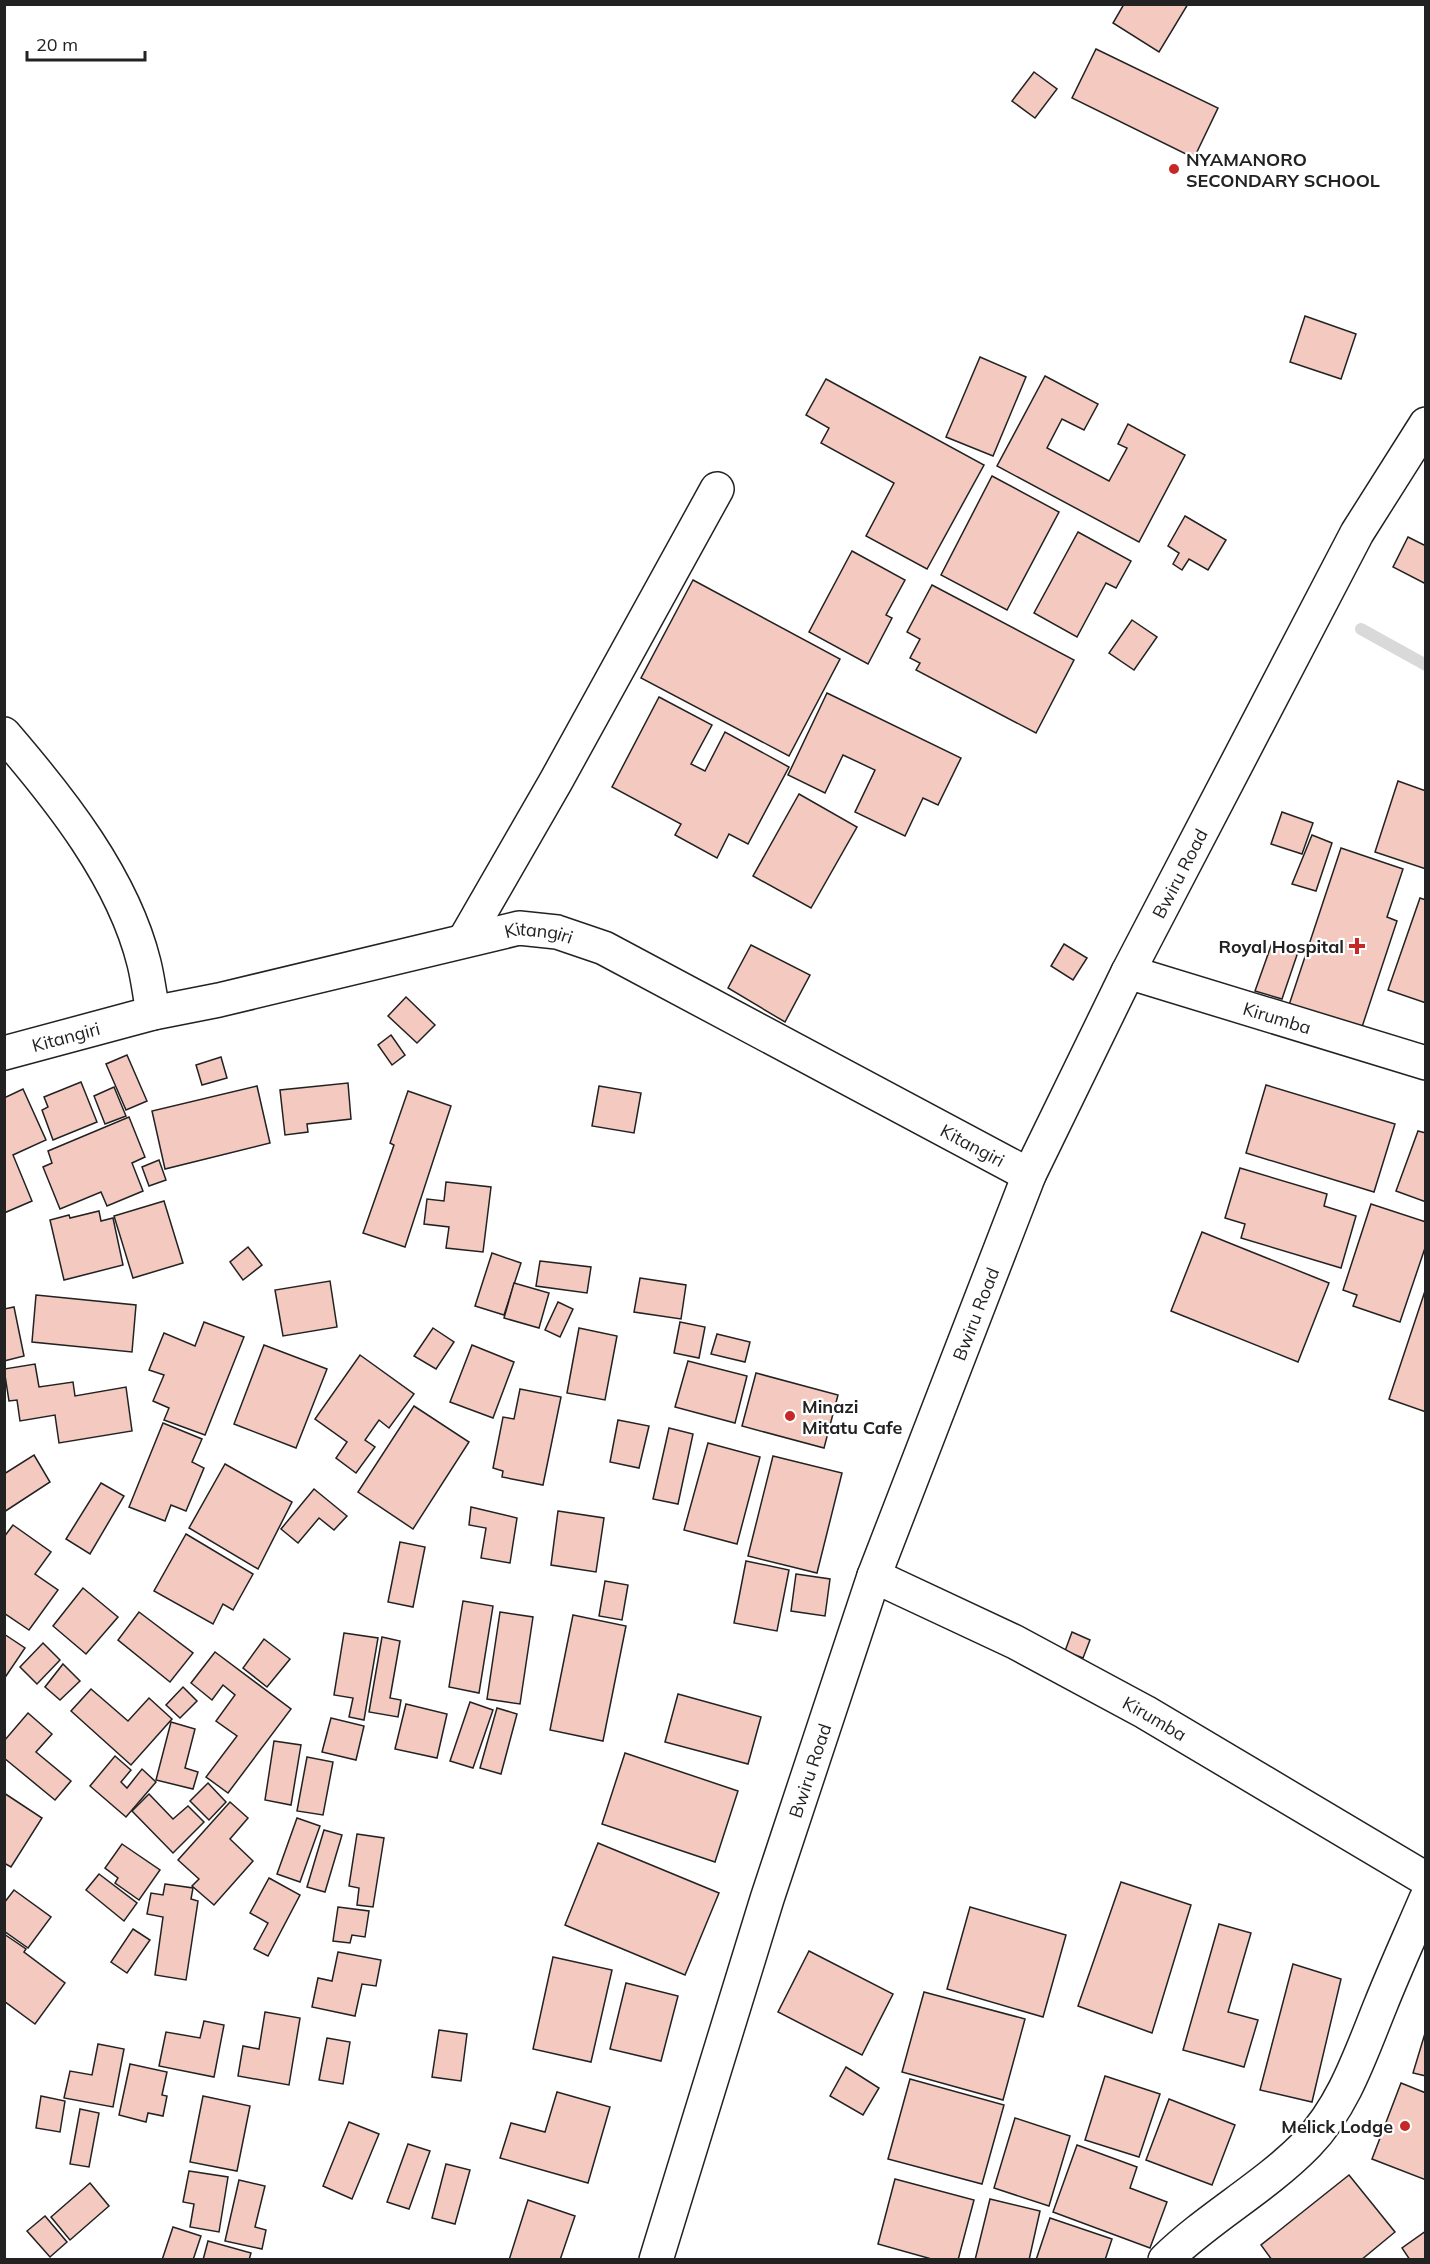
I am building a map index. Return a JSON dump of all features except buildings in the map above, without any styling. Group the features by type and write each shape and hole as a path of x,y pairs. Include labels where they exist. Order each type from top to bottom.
{"street":[{"name":"Bwiru Road","path":"656,2259 767,1899 874,1576 1029,1175 1128,972 1357,533 1425,424"},
{"path":"465,939 556,781 717,489"},
{"path":"4,734 48,784 92,849 123,908 144,962 153,1013"},
{"name":"Kitangiri","path":"4,1053 153,1013 219,1000 465,939 519,928 557,932 604,948 1029,1175"},
{"name":"Kirumba","path":"1128,972 1425,1063"},
{"name":"Kirumba","path":"874,1576 1015,1642 1145,1712 1425,1879"},
{"path":"1165,2259 1188,2237 1277,2171 1307,2144 1331,2115 1353,2073 1425,1899"}],"waterway":[{"path":"1361,629 1426,665"}],"place":[{"name":"NYAMANORO SECONDARY SCHOOL","path":"1174,169"},
{"name":"Royal Hospital","path":"1357,946"},
{"name":"Minazi Mitatu Cafe","path":"790,1416"},
{"name":"Melick Lodge","path":"1405,2126"}]}
